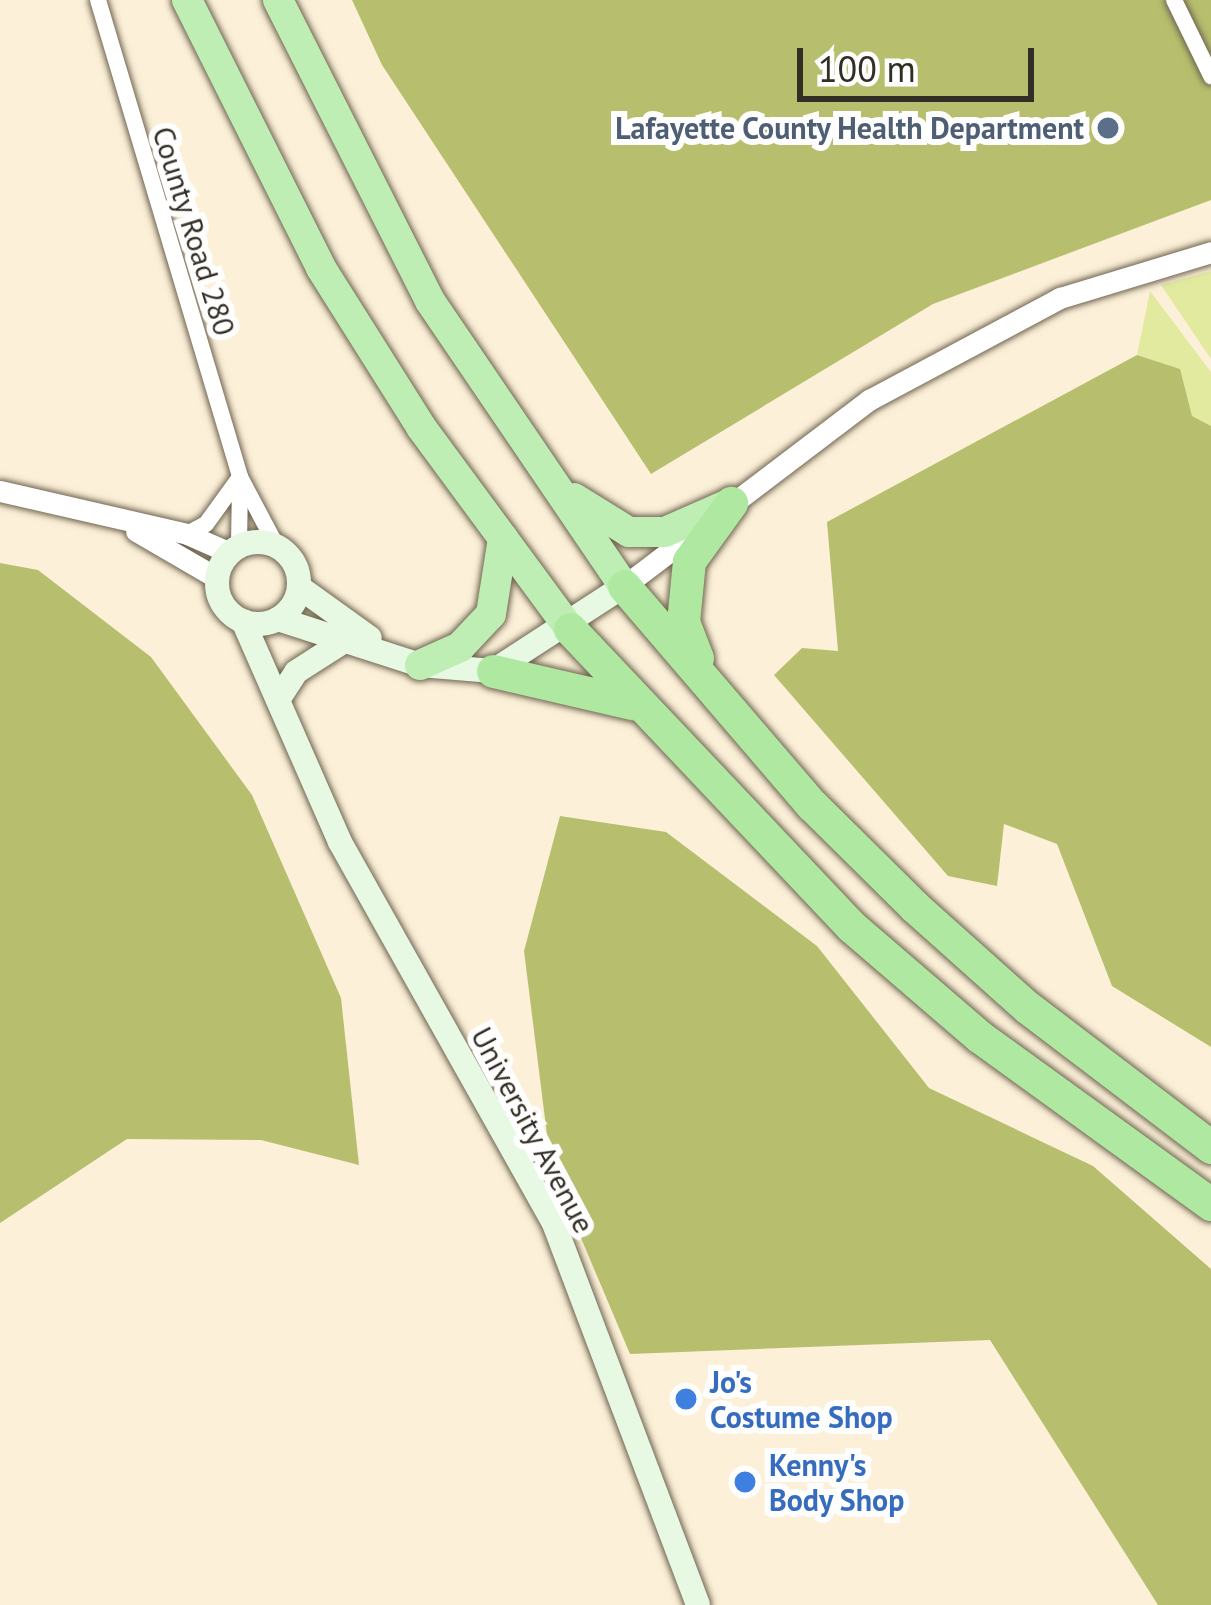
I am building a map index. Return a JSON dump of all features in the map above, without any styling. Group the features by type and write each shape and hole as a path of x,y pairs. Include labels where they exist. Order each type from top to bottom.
{"highway":[{"path":"187,0 321,268 503,538 632,703 868,941 980,1037 1211,1204"},
{"path":"278,0 430,301 534,462 624,586 749,734 995,978 1211,1147"},
{"path":"534,462 596,518 629,532 665,532 731,503"},
{"path":"731,503 689,561 682,622 749,734"},
{"path":"420,665 460,647 491,614 503,538"},
{"path":"494,671 632,703"}],"main road":[{"path":"386,651 299,587 294,562 276,545 234,549 217,578 223,604 243,621 275,620 420,665 494,671 571,629 624,586"},
{"path":"275,620 299,587"},
{"name":"University Avenue","path":"275,620 278,700"},
{"name":"University Avenue","path":"243,621 340,842 553,1221 698,1605"},
{"path":"278,700 296,672 346,640"}],"street":[{"name":"County Road 280","path":"98,0 240,477"},
{"path":"1174,0 1211,76"},
{"path":"624,586 869,400 1060,298 1211,253"},
{"path":"188,534 206,524 240,477"},
{"path":"240,477 276,545"},
{"path":"0,491 234,549 240,477"},
{"path":"115,519 217,578"}],"green space":[{"path":"352,0 1211,0 1211,200 933,304 651,474 382,65"},
{"path":"1211,271 1211,359 1161,285"},
{"path":"1150,291 1211,372 1211,426 1192,416 1179,369 1137,355"},
{"path":"1137,355 1180,369 1192,416 1211,426 1211,1047 1112,986 1057,844 1004,824 997,886 948,876 774,675 802,648 838,651 827,522"},
{"path":"0,563 38,570 151,657 252,795 341,998 359,1165 261,1140 127,1139 0,1223"},
{"path":"560,816 666,832 817,946 929,1088 1093,1166 1211,1269 1211,1605 1158,1605 990,1340 630,1354 551,1167 524,951"}],"place":[{"name":"Lafayette County Health Department","path":"1108,128"},
{"name":"Jo's Costume Shop","path":"686,1399"},
{"name":"Kenny's Body Shop","path":"745,1482"}]}
